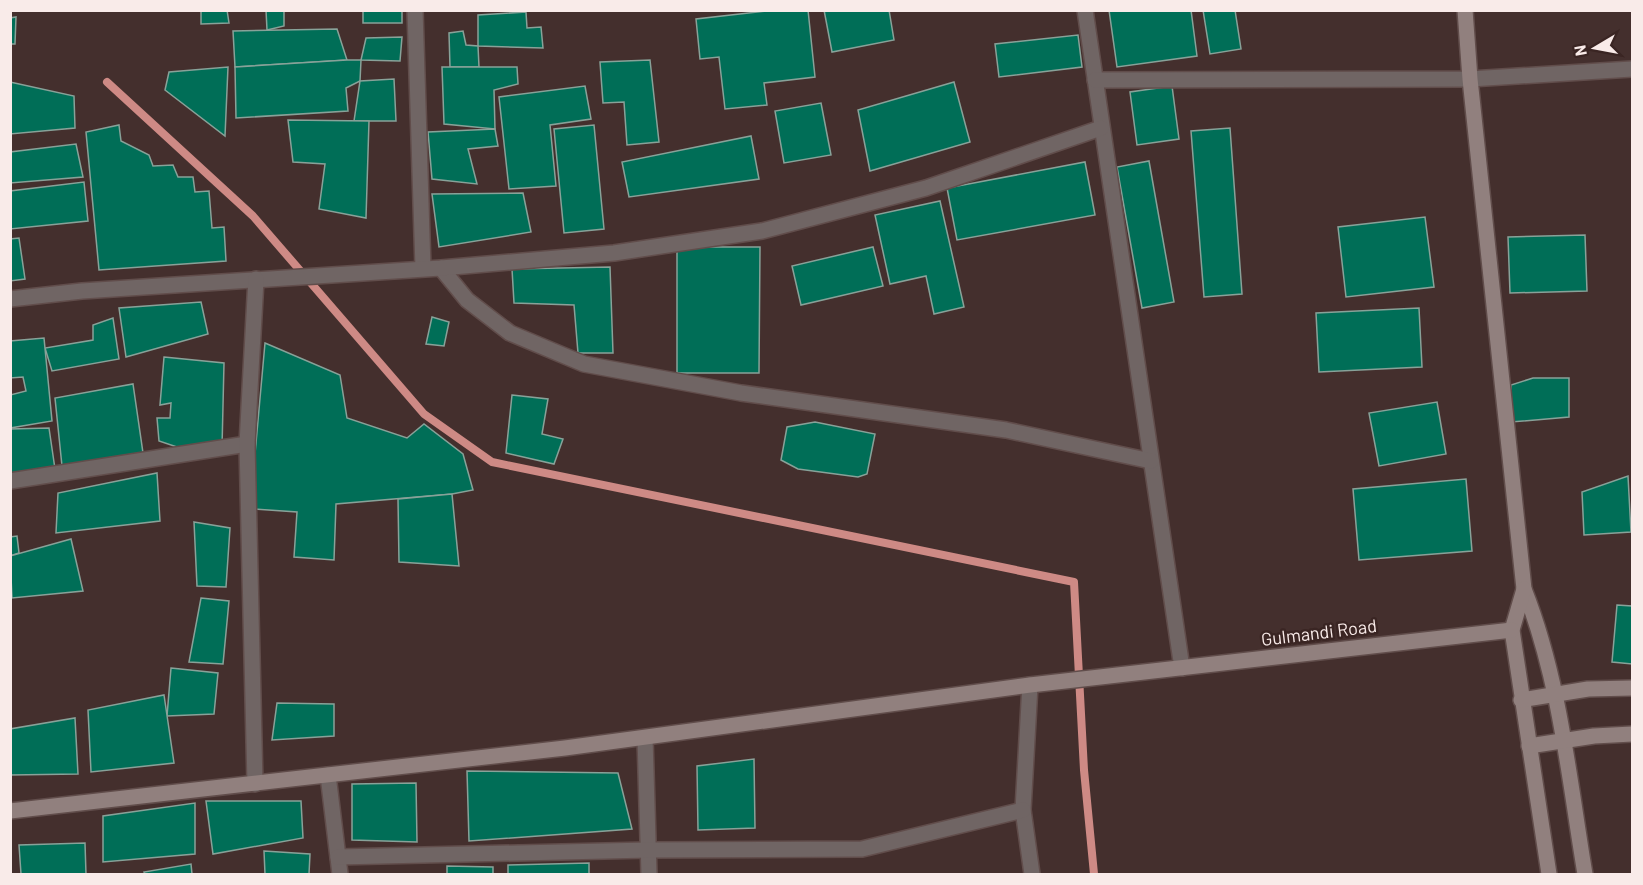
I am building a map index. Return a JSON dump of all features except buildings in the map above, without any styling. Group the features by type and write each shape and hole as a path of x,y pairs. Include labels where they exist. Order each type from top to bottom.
{"street":[{"path":"416,10 423,268"},
{"path":"1084,10 1182,668"},
{"path":"1465,10 1470,79 1524,589 1539,626 1556,694 1585,874"},
{"path":"1095,80 1470,79 1632,69"},
{"path":"10,299 82,291 441,268 614,253 762,231 926,188 1101,128"},
{"path":"441,268 467,300 510,333 584,364 741,393 1006,430 1151,462"},
{"path":"255,784 247,444 256,279"},
{"path":"10,481 247,444"},
{"path":"1524,589 1512,630 1549,874"},
{"name":"Gulmandi Road","path":"10,811 645,738 1054,682 1512,630"},
{"path":"1030,685 1023,810 1032,874"},
{"path":"1521,700 1588,689 1632,688"},
{"path":"1529,746 1594,736 1632,734"},
{"path":"645,738 649,874"},
{"path":"328,775 340,874"},
{"path":"338,857 648,850 862,849 1023,810"}],"waterway":[{"path":"107,82 253,216 424,414 492,462 1074,582 1084,770 1094,874"}]}
